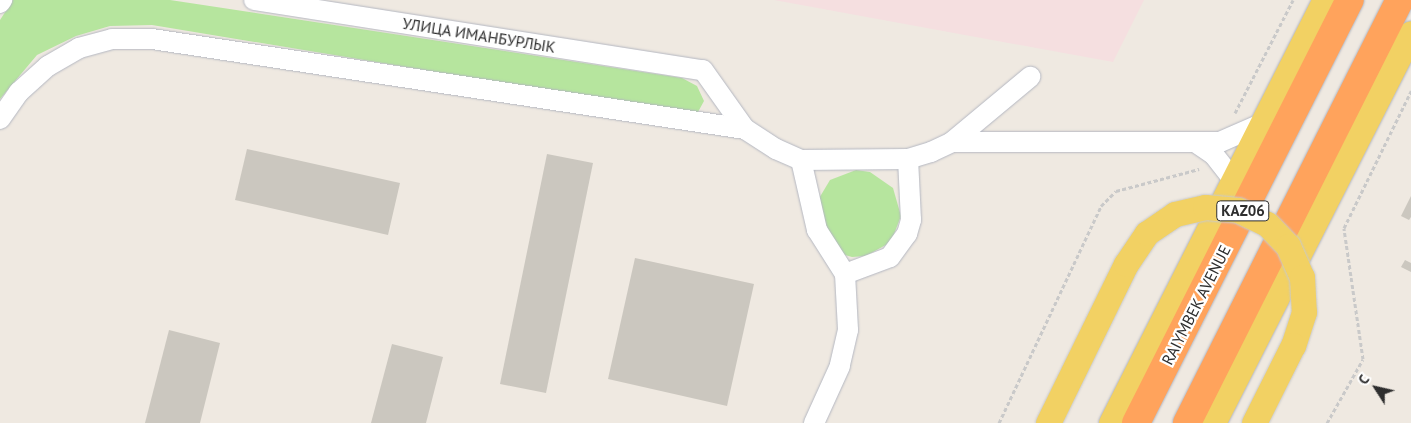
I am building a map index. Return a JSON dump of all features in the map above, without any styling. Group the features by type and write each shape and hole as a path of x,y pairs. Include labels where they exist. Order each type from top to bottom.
{"highway":[{"name":"RAIYMBEK AVENUE","path":"1136,423 1350,0"},
{"name":"KАZ06","path":"1187,423 1400,0"}],"main road":[{"path":"1111,423 1325,0"},
{"path":"1212,423 1411,33"},
{"path":"1048,423 1126,264 1147,233 1175,214 1205,207 1238,210 1267,224 1288,246 1302,277 1304,312 1293,345 1254,423"}],"street":[{"name":"УЛИЦА ИМАНБУРЛЫК","path":"254,0 703,70 745,129"},
{"path":"0,119 19,92 48,66 80,48 112,40 152,39 745,129 776,149 800,160 908,159 952,142 1030,77"},
{"path":"952,142 1195,142 1217,148 1263,123"},
{"path":"1217,148 1234,181"},
{"path":"845,274 890,257 907,234 911,220 908,159"},
{"path":"800,160 817,230 845,274 846,339 840,366 814,423"}],"path":[{"path":"999,423 1101,206 1116,191 1203,168 1217,148 1293,0"},
{"path":"1327,423 1362,359 1344,228 1411,91"}],"shaded area":[{"path":"774,0 1144,0 1113,62"}],"green space":[{"path":"13,0 170,0 682,78 697,86 704,101 698,112 690,114 152,25 110,26 76,36 37,55 0,99 0,20"},
{"path":"856,170 870,172 893,188 901,216 891,242 866,256 852,257 838,253 815,205 830,180"}],"building":[{"path":"247,149 400,183 388,235 235,200"},
{"path":"547,154 593,163 546,393 500,384"},
{"path":"1411,196 1411,217 1409,220 1401,216"},
{"path":"635,258 754,284 727,406 608,379"},
{"path":"1405,260 1411,263 1411,272 1401,267"},
{"path":"169,330 220,343 200,423 145,423"},
{"path":"392,344 443,357 426,423 371,423"}]}
